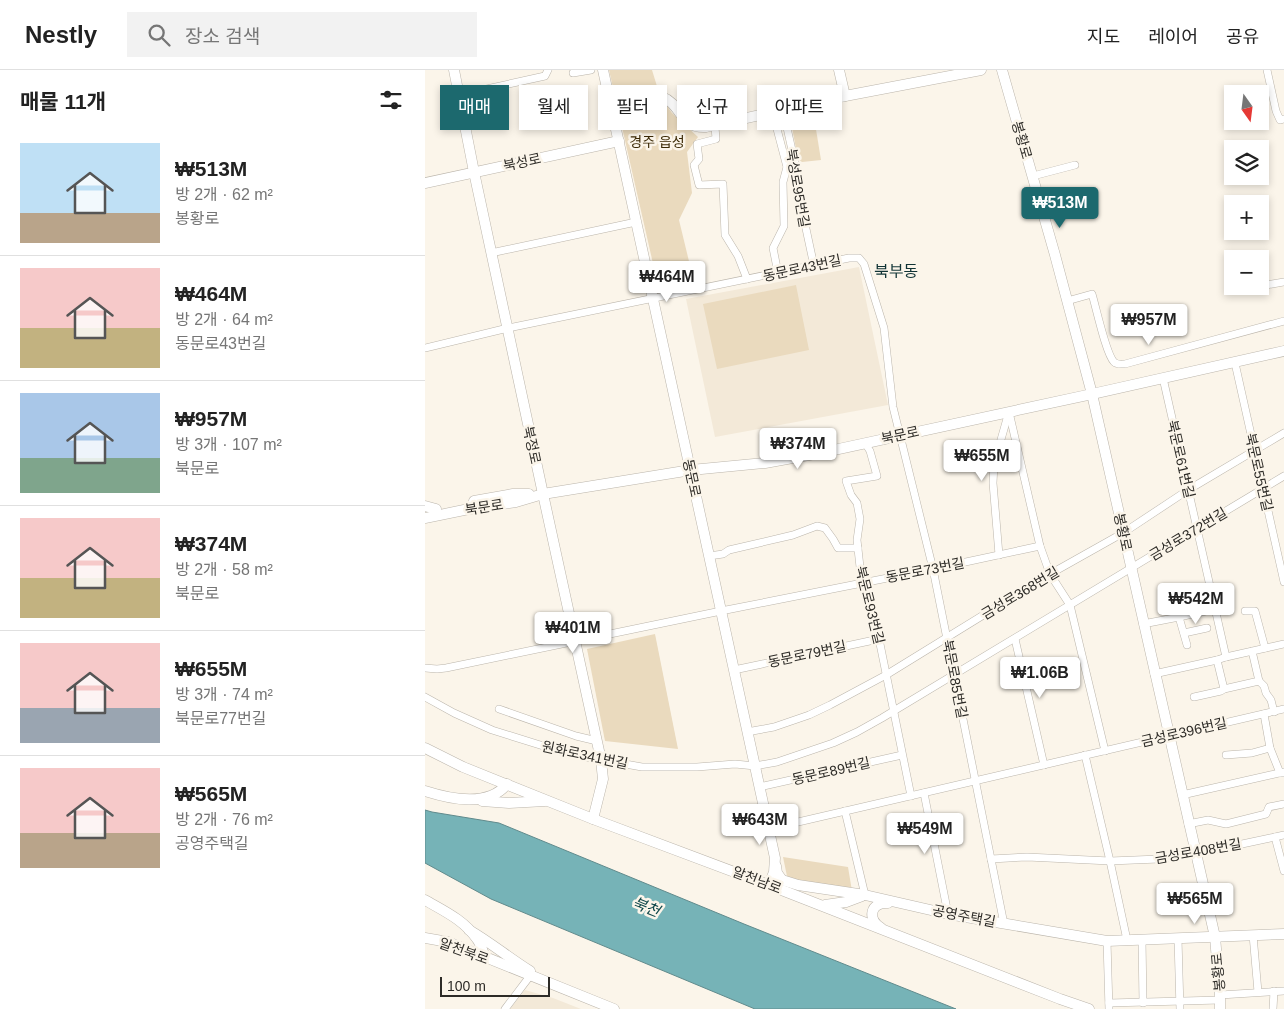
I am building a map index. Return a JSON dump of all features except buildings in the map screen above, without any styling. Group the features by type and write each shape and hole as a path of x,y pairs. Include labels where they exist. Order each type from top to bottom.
{"street":[{"name":"북정로","path":"454,70 457,85"},
{"path":"504,85 545,76 548,70"},
{"path":"573,72 591,70"},
{"name":"동문로","path":"603,70 606,85"},
{"path":"839,70 845,96"},
{"path":"842,97 981,70"},
{"name":"봉황로","path":"1002,70 1092,394 1215,937 1220,1001 1180,1005 1143,1003 1109,1006"},
{"path":"1267,70 1276,111 1281,120 1284,119"},
{"path":"667,100 677,109"},
{"name":"북정로","path":"466,130 601,760 603,779 593,819"},
{"name":"동문로","path":"616,130 775,858 774,872 769,885"},
{"path":"715,130 716,138 697,144 699,159 695,165 699,185 723,184 725,236 738,256 747,280"},
{"path":"777,130 787,167 783,182 784,226 773,248 778,273"},
{"name":"북성로95번길","path":"787,130 795,165 796,182 814,266"},
{"name":"북성로","path":"425,184 619,142"},
{"path":"787,167 795,165"},
{"path":"1033,176 1075,165"},
{"path":"491,253 636,222"},
{"name":"동문로43번길","path":"425,348 508,328 849,258 859,258 864,264 884,328 893,407 899,436"},
{"path":"1269,284 1284,282"},
{"path":"1067,302 1092,294 1109,353 1114,362 1119,364 1125,364 1284,320"},
{"name":"북문로","path":"425,511 464,510 516,502 543,494 691,470 765,463 899,436 1284,351"},
{"name":"북문로55번길","path":"1235,363 1284,582"},
{"name":"북문로61번길","path":"1163,378 1226,657"},
{"path":"1009,412 1040,546 1050,574 1070,605 1105,751"},
{"path":"999,555 993,483 994,464 1009,412"},
{"name":"금성로368번길","path":"747,732 774,727 809,715 830,706 886,675 1284,433"},
{"name":"북문로85번길","path":"899,436 933,569 1004,924"},
{"name":"북문로93번길","path":"865,443 870,451 877,476 845,481 857,503 860,519 857,540 860,567 879,639 911,796"},
{"name":"금성로372번길","path":"755,766 777,762 833,743 857,732 1284,476"},
{"path":"425,506 436,512 425,520"},
{"path":"709,556 793,535 817,526 825,528 838,548 858,548"},
{"name":"동문로73번길","path":"425,668 437,670 1040,546"},
{"path":"1143,624 1215,609"},
{"path":"1245,611 1255,611 1265,648"},
{"path":"1179,617 1187,645"},
{"path":"1184,633 1207,628"},
{"name":"동문로79번길","path":"734,670 879,639"},
{"path":"1015,639 1044,765"},
{"path":"1154,674 1284,644"},
{"path":"1252,651 1259,681 1264,686 1271,700 1274,712"},
{"path":"1217,660 1224,689"},
{"path":"1194,697 1259,681"},
{"name":"원화로341번길","path":"425,697 454,713 492,730 569,754 642,767 697,767 735,764 755,766"},
{"path":"499,709 576,736 597,741"},
{"name":"금성로396번길","path":"769,829 1284,709"},
{"path":"1182,795 1283,773 1271,748 1264,714"},
{"name":"알천남로","path":"425,748 463,767 593,819 1089,1009"},
{"path":"1226,755 1252,754 1271,748"},
{"name":"동문로89번길","path":"759,787 902,755"},
{"path":"1085,756 1127,940"},
{"path":"474,799 493,796 507,784"},
{"path":"425,791 454,798 500,803 551,802"},
{"path":"924,793 948,914"},
{"path":"1188,824 1208,820 1226,824 1266,814 1269,807 1284,804"},
{"path":"823,906 846,902 865,895 845,811"},
{"name":"금성로408번길","path":"991,859 1027,857 1110,861 1159,859 1195,854 1284,835"},
{"path":"1275,837 1284,871"},
{"name":"공영주택길","path":"775,858 777,874 782,880 798,885 865,895 948,914 1107,941 1284,934"},
{"path":"425,900 452,914 469,930 478,940 485,958"},
{"path":"884,930 875,924 873,919 875,905 882,903 906,905"},
{"path":"453,944 463,942 469,930"},
{"path":"469,930 487,940 505,955 550,984"},
{"path":"1253,935 1258,992"},
{"name":"알천북로","path":"425,938 453,944 614,1009"},
{"path":"1178,938 1180,1005"},
{"path":"1142,940 1143,1003"},
{"path":"1107,941 1109,1006"},
{"path":"505,1009 530,976"},
{"path":"1220,1001 1258,992 1284,990"},
{"path":"1273,1009 1274,991"}],"shaded area":[{"path":"859,267 888,405 715,437 686,299"},
{"path":"525,990 553,998 581,1009 510,1009"}],"green space":[{"name":"경주 읍성","path":"609,70 652,70 657,85 612,85"},
{"name":"경주 읍성","path":"667,106 677,118 677,130 690,130 698,137 687,152 692,193 679,220 694,282 659,290 623,130 667,130"},
{"path":"792,130 816,130 821,160 802,162 798,159"},
{"path":"796,285 809,350 717,369 703,304"},
{"path":"655,634 678,749 605,741 587,649"},
{"path":"783,857 848,867 852,891 788,881"}],"water":[{"name":"북천","path":"425,810 499,823 956,1009 755,1009 491,899 425,863"}],"district":[{"name":"북부동","path":"896,271"}]}
